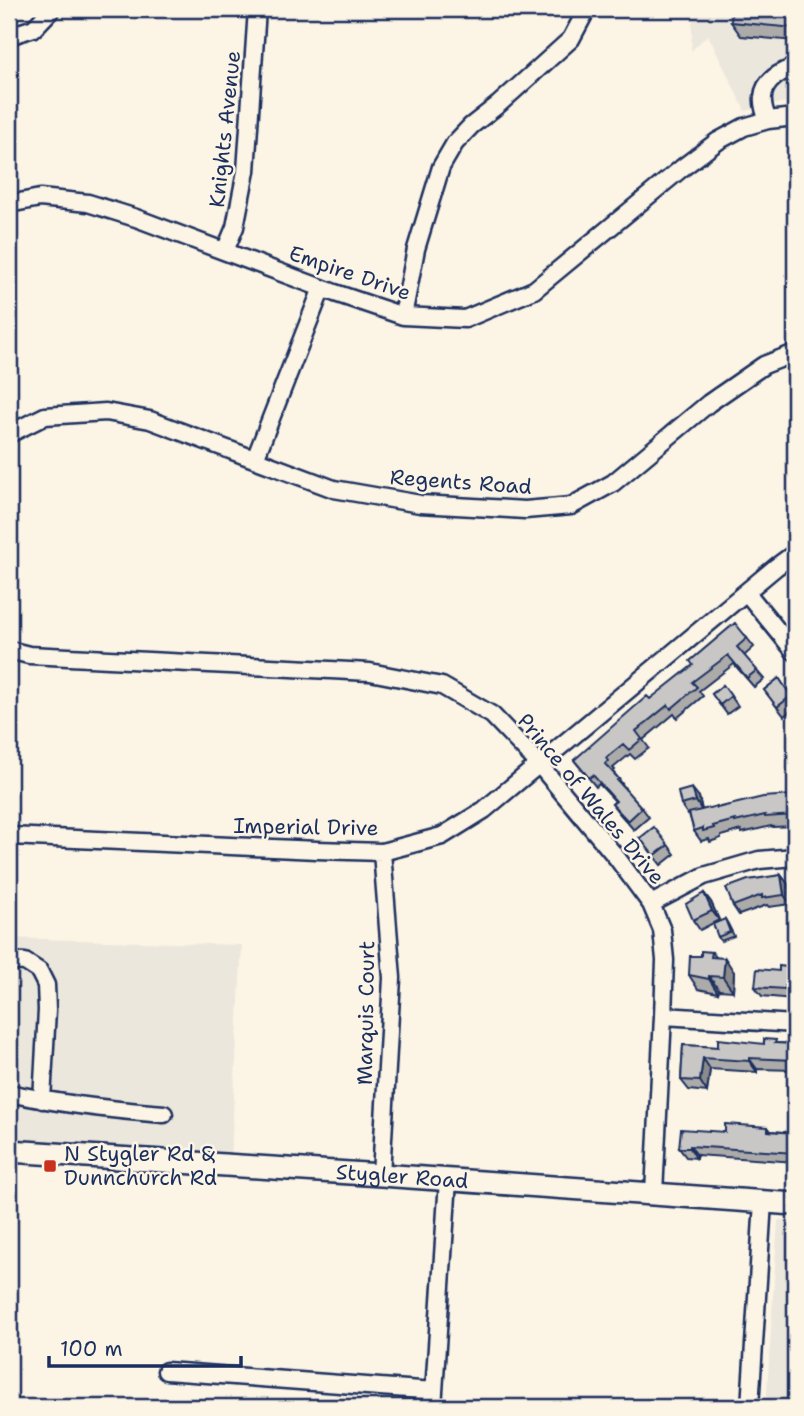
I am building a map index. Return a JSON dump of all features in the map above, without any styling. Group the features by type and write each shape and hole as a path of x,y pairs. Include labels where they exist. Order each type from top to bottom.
{"main road":[{"name":"Stygler Road","path":"9,1152 795,1204"}],"street":[{"path":"9,36 34,28 52,9"},
{"name":"Knights Avenue","path":"225,251 235,227 246,171 257,9"},
{"path":"403,316 416,249 441,167 455,143 570,39 587,9"},
{"path":"768,120 763,107 762,96 765,90 779,74 795,67"},
{"name":"Empire Drive","path":"9,204 40,198 88,203 403,316 466,319 534,290 718,141 744,127 768,120 795,117"},
{"path":"255,459 322,288"},
{"name":"Regents Road","path":"9,434 44,416 106,412 150,420 334,489 420,505 524,510 570,506 613,483 709,403 764,365 795,353"},
{"name":"Imperial Drive","path":"9,836 382,852 443,836 484,810 795,553"},
{"path":"747,593 795,652"},
{"name":"Prince of Wales Drive","path":"9,650 29,655 370,673 442,686 492,715 538,763 617,858 651,904 662,930 665,960 654,1194"},
{"name":"Marquis Court","path":"381,1175 392,978 382,852"},
{"path":"651,904 704,876 760,860 795,857"},
{"path":"9,961 25,962 39,971 46,985 42,1100"},
{"path":"663,1016 795,1024"},
{"path":"9,1093 98,1108 164,1114"},
{"path":"166,1371 433,1399 448,1180"},
{"path":"750,1407 763,1202"}],"shaded area":[{"path":"693,9 795,9 795,102 745,111 708,35 691,51"},
{"path":"9,938 242,945 230,1172 9,1159"},
{"path":"778,1220 795,1221 795,1407 766,1407"}],"building":[{"path":"732,9 795,9 795,28 731,22"},
{"path":"735,623 747,638 737,647 757,670 747,678 728,655 692,682 697,687 671,709 668,705 636,731 642,739 629,750 623,744 606,758 608,761 605,764 642,808 628,821 612,804 616,801 593,775 589,778 574,760 647,696 650,699 693,665 690,661"},
{"path":"779,678 791,696 777,707 764,690"},
{"path":"723,685 731,696 720,705 712,694"},
{"path":"692,788 696,801 681,805 678,792"},
{"path":"763,797 795,797 795,815 765,815 694,831 689,813"},
{"path":"654,827 668,845 654,856 640,838"},
{"path":"781,875 784,895 762,898 762,895 733,906 726,888 748,880"},
{"path":"704,893 712,911 693,920 686,904"},
{"path":"725,919 730,932 718,937 713,924"},
{"path":"701,951 712,952 711,957 725,958 723,977 709,976 709,979 689,975 690,956 701,956"},
{"path":"779,966 795,968 795,987 755,987 757,969 779,971"},
{"path":"718,1039 764,1044 764,1039 776,1040 775,1043 795,1044 795,1064 794,1060 703,1058 700,1081 681,1080 683,1045 718,1047"},
{"path":"725,1124 768,1127 768,1131 795,1133 795,1153 690,1146 679,1148 681,1129 725,1132"},
{"path":"795,1359 795,1391 793,1391"}],"place":[{"name":"N Stygler Rd & Dunnchurch Rd","path":"50,1166"}]}
